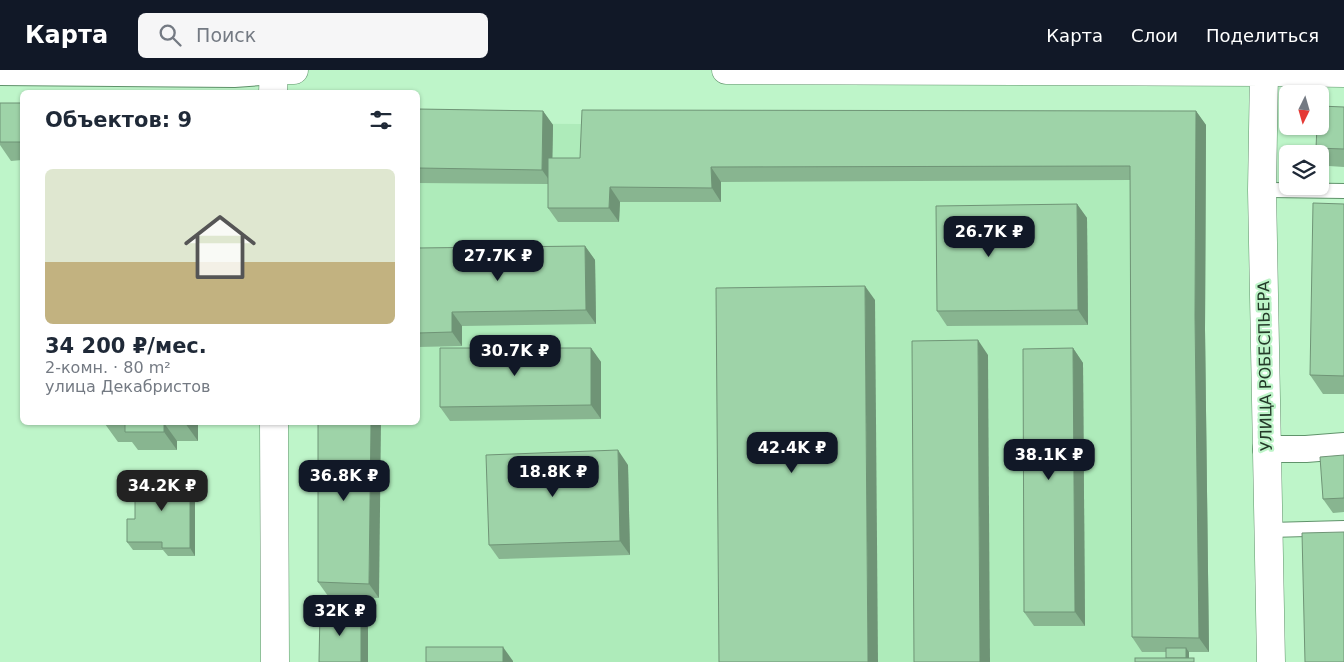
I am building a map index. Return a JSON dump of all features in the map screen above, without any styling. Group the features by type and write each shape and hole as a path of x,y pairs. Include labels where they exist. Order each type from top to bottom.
{"main road":[{"path":"726,70 1264,71 1344,73"},
{"name":"УЛИЦА РОБЕСПЬЕРА","path":"1264,71 1262,190 1270,662"},
{"path":"274,425 275,662"}],"street":[{"path":"4,71 279,76"},
{"path":"1266,449 1306,449 1344,446"}],"lane":[{"path":"1262,190 1344,191"},
{"path":"1268,530 1344,528"}],"shaded area":[{"path":"420,123 1206,125 1205,329 1209,652 1189,652 1189,662 328,662 328,425 420,425"}],"building":[{"path":"0,103 20,103 20,142 0,142"},
{"path":"1329,106 1344,107 1344,149 1329,148 1329,145 1316,145 1317,135 1329,135"},
{"path":"420,109 543,111 542,170 420,168"},
{"path":"582,110 1196,111 1195,316 1199,638 1132,637 1130,166 711,167 712,188 610,187 609,208 548,208 548,158 580,158"},
{"path":"1313,203 1344,204 1344,376 1310,375"},
{"path":"1077,204 1078,310 937,311 936,206"},
{"path":"585,246 586,310 452,312 452,332 420,333 420,248"},
{"path":"865,286 868,662 719,662 716,288"},
{"path":"978,340 980,662 914,662 912,341"},
{"path":"440,348 591,348 591,405 440,407"},
{"path":"1073,348 1075,612 1024,612 1023,349"},
{"path":"125,425 164,425 164,432 125,432"},
{"path":"318,425 371,425 369,584 318,582"},
{"path":"618,450 620,541 489,545 486,455"},
{"path":"1344,455 1344,498 1323,499 1320,457"},
{"path":"190,477 190,548 162,548 162,542 127,542 127,519 135,519 135,478"},
{"path":"1344,532 1344,662 1305,662 1302,533"},
{"path":"320,611 361,611 361,662 319,662"},
{"path":"426,647 503,647 503,662 426,662"},
{"path":"1166,648 1186,648 1186,658 1166,658"},
{"path":"1135,658 1194,658 1194,662 1135,662"}]}
